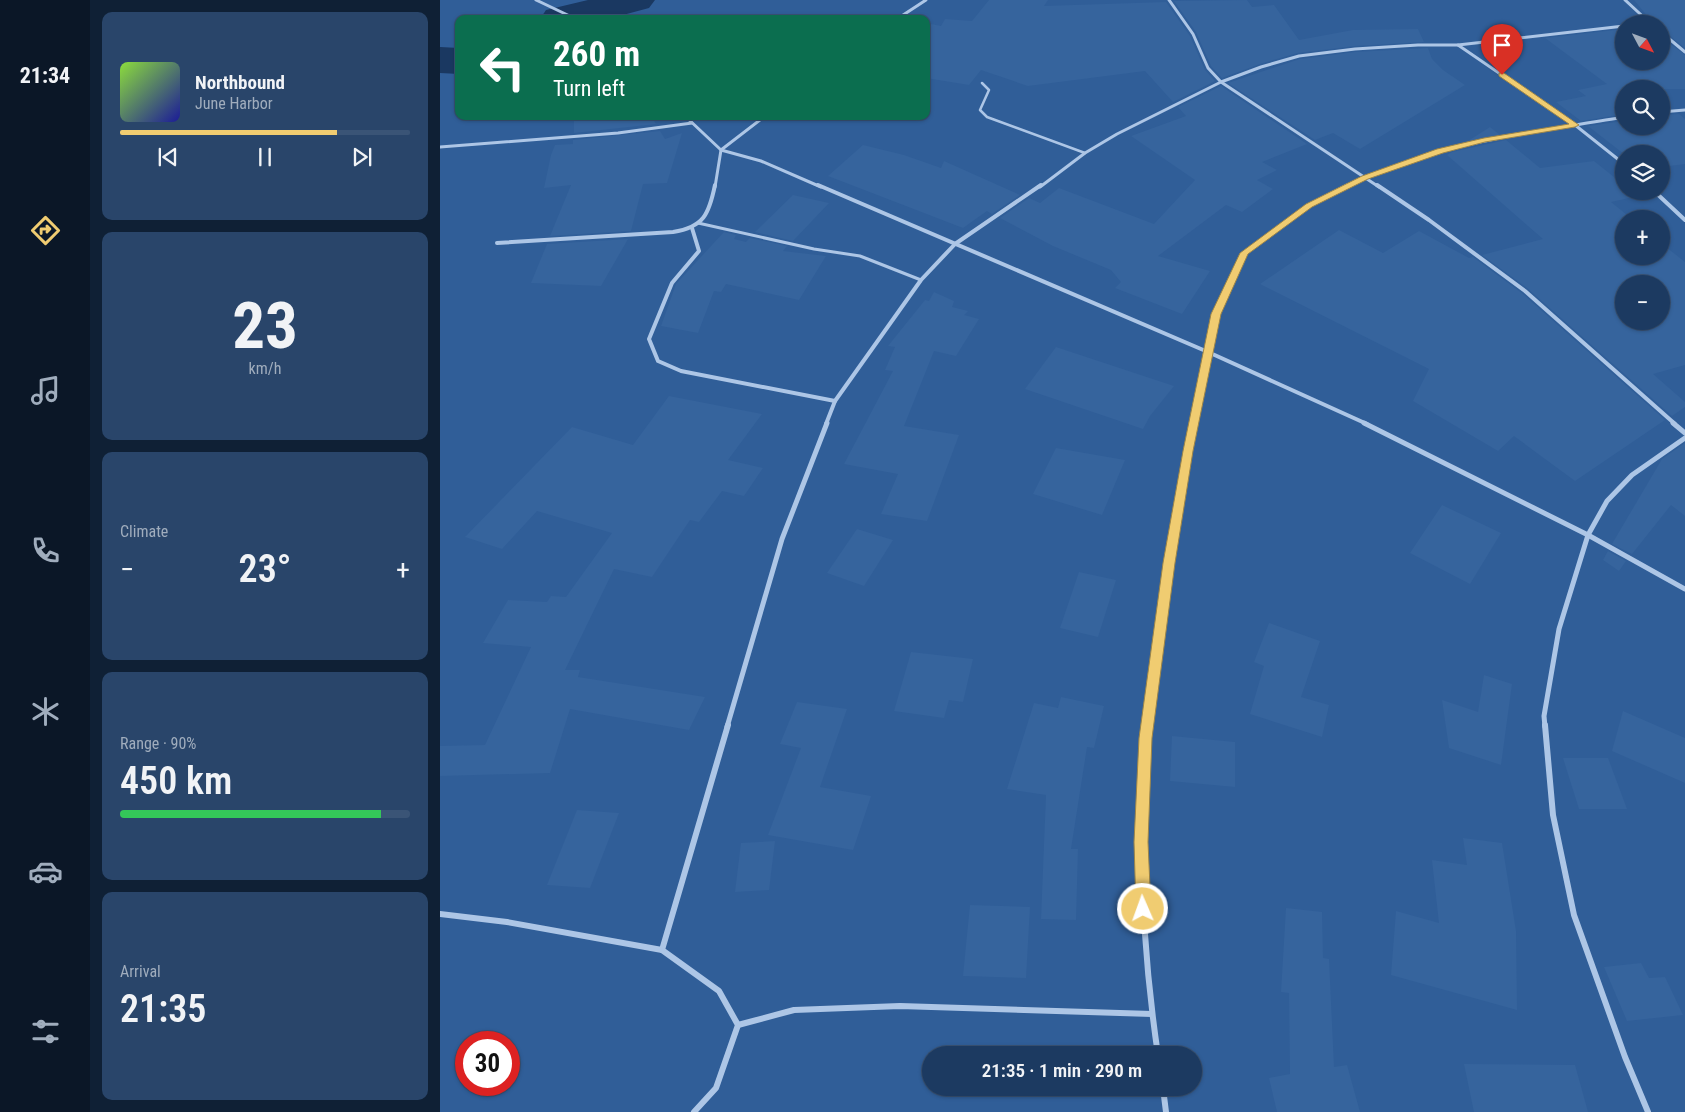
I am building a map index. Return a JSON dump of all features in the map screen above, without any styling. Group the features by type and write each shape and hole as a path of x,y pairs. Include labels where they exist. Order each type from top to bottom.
{"street":[{"path":"536,0 569,15"},
{"path":"903,15 926,0"},
{"path":"1169,0 1193,34 1208,68 1220,82 1429,220 1525,291 1685,432"},
{"path":"1626,0 1640,15"},
{"path":"662,950 782,539 835,401 921,280 955,244 1027,196 1085,153 1116,134 1220,82 1261,66 1299,56 1390,46 1458,45 1615,27"},
{"path":"1670,40 1685,52"},
{"path":"1458,45 1575,125 1615,157"},
{"path":"1670,111 1685,110"},
{"path":"1157,1046 1143,909 1141,842 1146,738 1169,563 1188,451 1208,352 1216,314 1244,253 1309,205 1365,178 1440,151 1476,142 1615,118"},
{"path":"689,120 721,150 760,161 1208,352 1359,420 1588,535 1685,589"},
{"path":"497,243 673,232 692,228 704,219 711,200 721,150 760,120"},
{"path":"440,147 618,133 692,123"},
{"path":"1664,200 1685,220"},
{"path":"692,228 699,252 672,283 650,339 658,361 681,371 835,401"},
{"path":"1648,1112 1625,1058 1574,915 1553,815 1544,716 1559,629 1588,535 1607,501 1632,475 1685,438"},
{"path":"440,914 507,922 662,950 719,991 738,1025 716,1088 694,1112"},
{"path":"738,1025 794,1010 890,1006 1152,1014"},
{"path":"1164,1096 1166,1112"}],"lane":[{"path":"982,83 990,90 980,110 987,117 1085,153"},
{"path":"698,223 860,256 921,280"}],"shaded area":[{"path":"440,0 1685,0 1685,1112 440,1112"}],"building":[{"path":"989,0 1048,0 1044,6 1166,2 1190,36 1205,70 1215,81 1173,102 1145,71 1028,86 981,70 969,85 930,79 930,24 941,26 945,19 972,21"},
{"path":"1247,0 1252,7 1274,5 1299,40 1353,30 1418,29 1424,42 1355,46 1298,53 1222,78 1211,66 1196,32 1174,1"},
{"path":"1634,0 1685,0 1685,48 1670,36 1670,15 1646,15"},
{"path":"1615,30 1615,70 1670,70 1670,44 1685,55 1685,89 1670,89 1670,80 1615,80 1615,115 1581,121 1556,102 1586,96 1578,90 1607,84 1545,38"},
{"path":"1428,48 1432,59 1443,70 1465,85 1360,149 1333,133 1315,140 1228,83 1300,59 1355,52"},
{"path":"1221,86 1307,144 1262,162 1277,170 1257,180 1273,189 1242,212 1226,205 1158,256 1210,271 1182,314 1115,288 1121,282 1111,270 1053,246 1000,218 1029,198 1040,203 1059,188 1154,224 1195,180 1131,136 1186,116 1178,107"},
{"path":"1670,114 1679,114 1685,119 1685,164 1670,166 1670,145 1615,145 1615,147 1588,126 1615,122 1615,135 1670,135"},
{"path":"574,120 654,120 656,124 574,133"},
{"path":"1490,127 1500,135 1468,141"},
{"path":"660,131 665,139 682,133 667,183 643,184 631,231 550,236 571,185 544,188 555,145 573,144 573,140"},
{"path":"1506,140 1540,168 1594,161 1615,178 1615,200 1620,200 1611,202 1621,210 1615,210 1615,265 1670,265 1670,250 1685,262 1685,365 1653,374 1685,402 1685,407 1672,416 1527,288 1482,255 1543,239 1447,155 1452,152"},
{"path":"863,145 904,155 941,168 944,161 1020,195 992,214 987,211 963,228 828,176"},
{"path":"793,195 829,203 793,241 755,232"},
{"path":"1339,230 1383,253 1419,231 1469,258 1473,257 1523,294 1665,420 1575,481 1514,436 1498,451 1413,401 1429,369 1260,284"},
{"path":"724,232 736,235 734,239 746,242 750,238 787,246 783,251 826,256 799,300 726,284 721,292 714,291 698,333 661,326 676,284"},
{"path":"628,239 601,286 531,283 547,244"},
{"path":"934,292 954,301 952,307 968,311 964,315 979,319 956,356 934,351 904,426 959,435 927,521 881,514 898,474 844,464 893,371 885,370 895,347 888,346 925,300 929,301"},
{"path":"1056,347 1174,386 1150,416 1143,429 1025,389"},
{"path":"669,396 762,414 728,460 763,468 744,496 722,491 699,522 690,520 652,577 614,569 565,670 580,670 578,677 705,697 689,730 570,709 550,773 440,776 440,746 485,745 531,647 483,643 508,600 547,602 551,596 566,597 612,533 537,511 502,549 465,537 572,427 633,445"},
{"path":"1685,443 1685,516 1671,505 1632,554 1612,544 1662,459"},
{"path":"1056,448 1125,460 1102,515 1033,494"},
{"path":"1442,505 1501,533 1470,584 1410,553"},
{"path":"857,529 893,540 864,586 827,573"},
{"path":"1608,551 1626,561 1619,571 1603,560"},
{"path":"1079,572 1116,580 1098,637 1060,628"},
{"path":"1269,623 1320,641 1301,697 1329,705 1322,737 1250,714 1264,666 1254,662"},
{"path":"911,652 973,659 963,702 949,700 944,718 894,711"},
{"path":"1484,675 1512,684 1501,765 1449,748 1442,700 1478,712"},
{"path":"1061,697 1104,706 1094,748 1087,747 1071,849 1078,849 1076,920 1041,919 1046,795 1007,789 1034,703 1058,708"},
{"path":"797,702 847,709 820,787 871,796 853,850 768,835 801,748 780,744"},
{"path":"1623,711 1685,738 1685,783 1612,751"},
{"path":"1172,736 1235,742 1235,787 1170,781"},
{"path":"1563,758 1608,758 1627,809 1579,809"},
{"path":"577,810 619,813 590,888 547,885"},
{"path":"1463,838 1502,843 1516,931 1517,1010 1391,975 1396,911 1439,923 1432,860 1467,865"},
{"path":"775,841 769,890 735,892 741,843"},
{"path":"970,905 1030,907 1026,978 963,976"},
{"path":"1286,908 1322,912 1323,958 1329,959 1334,1067 1347,1065 1360,1112 1277,1112 1269,1078 1290,1074 1289,993 1281,992"},
{"path":"1641,963 1649,978 1665,977 1683,1015 1627,1021 1604,967"},
{"path":"1464,1064 1575,1065 1588,1112 1474,1112"}],"waterway":[{"path":"576,15 635,0"},
{"path":"440,60 455,61"}],"route":[{"path":"1143,909 1141,842 1146,738 1169,563 1188,451 1216,314 1244,253 1309,205 1365,178 1440,151 1484,140 1575,125 1502,75"}]}
